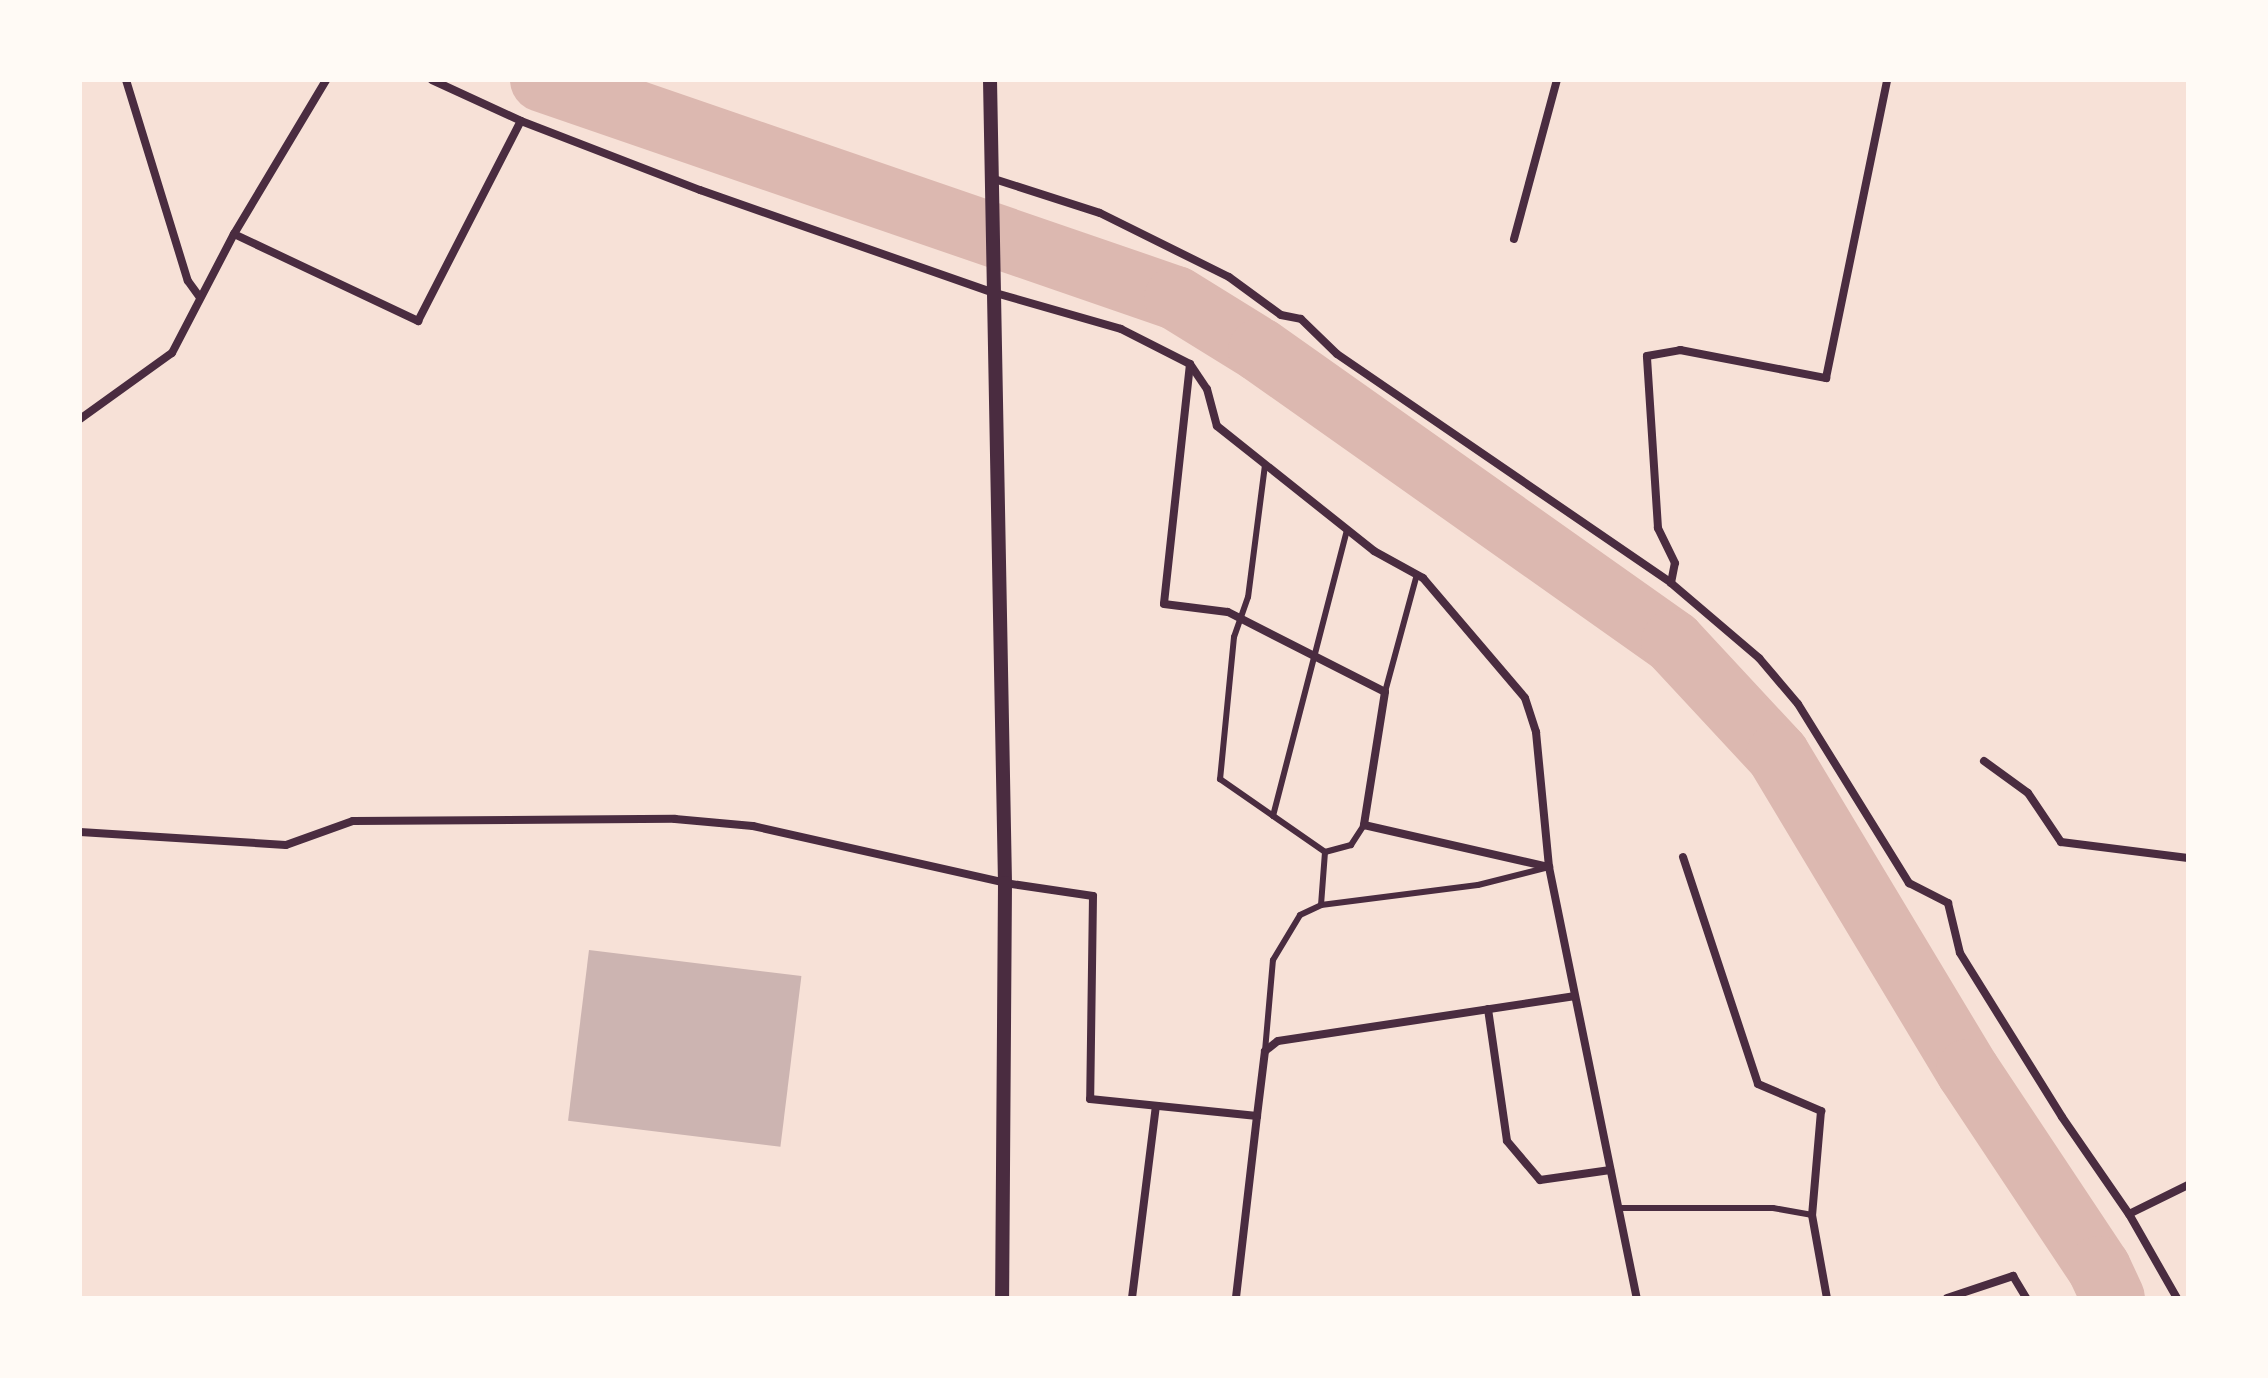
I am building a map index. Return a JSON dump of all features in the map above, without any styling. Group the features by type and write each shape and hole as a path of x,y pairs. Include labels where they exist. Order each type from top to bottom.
{"street":[{"path":"126,80 188,281 199,296"},
{"path":"80,419 172,353 199,296 326,80"},
{"path":"432,80 521,121 992,292 1121,329 1190,364 1207,389 1217,426 1347,530 1417,574 1525,698 1536,732 1549,867 1637,1298"},
{"path":"990,80 1005,883 1003,1298"},
{"path":"1514,239 1557,80"},
{"path":"1671,583 1675,563 1658,528 1647,356 1680,350 1826,378 1887,80"},
{"path":"234,234 418,321 521,121"},
{"path":"991,184 1100,213 1229,277 1281,315 1301,319 1337,354 1671,583 1759,658 1798,704 1909,883 1948,903 1960,953 2062,1117 2129,1214 2177,1298"},
{"path":"1190,364 1164,604 1241,618 1385,692 1364,825 1549,867"},
{"path":"1984,761 2028,793 2061,842 2188,858"},
{"path":"80,832 286,845 353,821 675,819 753,826 1005,883 1093,896 1090,1099 1257,1116"},
{"path":"1683,857 1758,1084 1821,1111 1812,1215 1827,1298"},
{"path":"1236,1298 1265,1051 1278,1041 1574,996"},
{"path":"1488,1009 1507,1141 1540,1180 1610,1170"},
{"path":"1132,1298 1156,1106"},
{"path":"2129,1214 2188,1185"},
{"path":"1947,1298 2013,1276 2026,1298"}],"lane":[{"path":"1265,465 1220,779 1325,852 1351,845 1364,825"},
{"path":"1273,816 1347,530"},
{"path":"1385,692 1417,574"},
{"path":"1321,905 1325,852"},
{"path":"1265,1051 1273,960 1300,915 1321,905 1478,885 1549,867"},
{"path":"1618,1208 1773,1208 1812,1215"}],"building":[{"path":"589,950 801,976 780,1147 568,1121"}],"waterway":[{"path":"542,80 1176,298 1260,350 1673,642 1778,755 1968,1071 2099,1268 2113,1298"}]}
